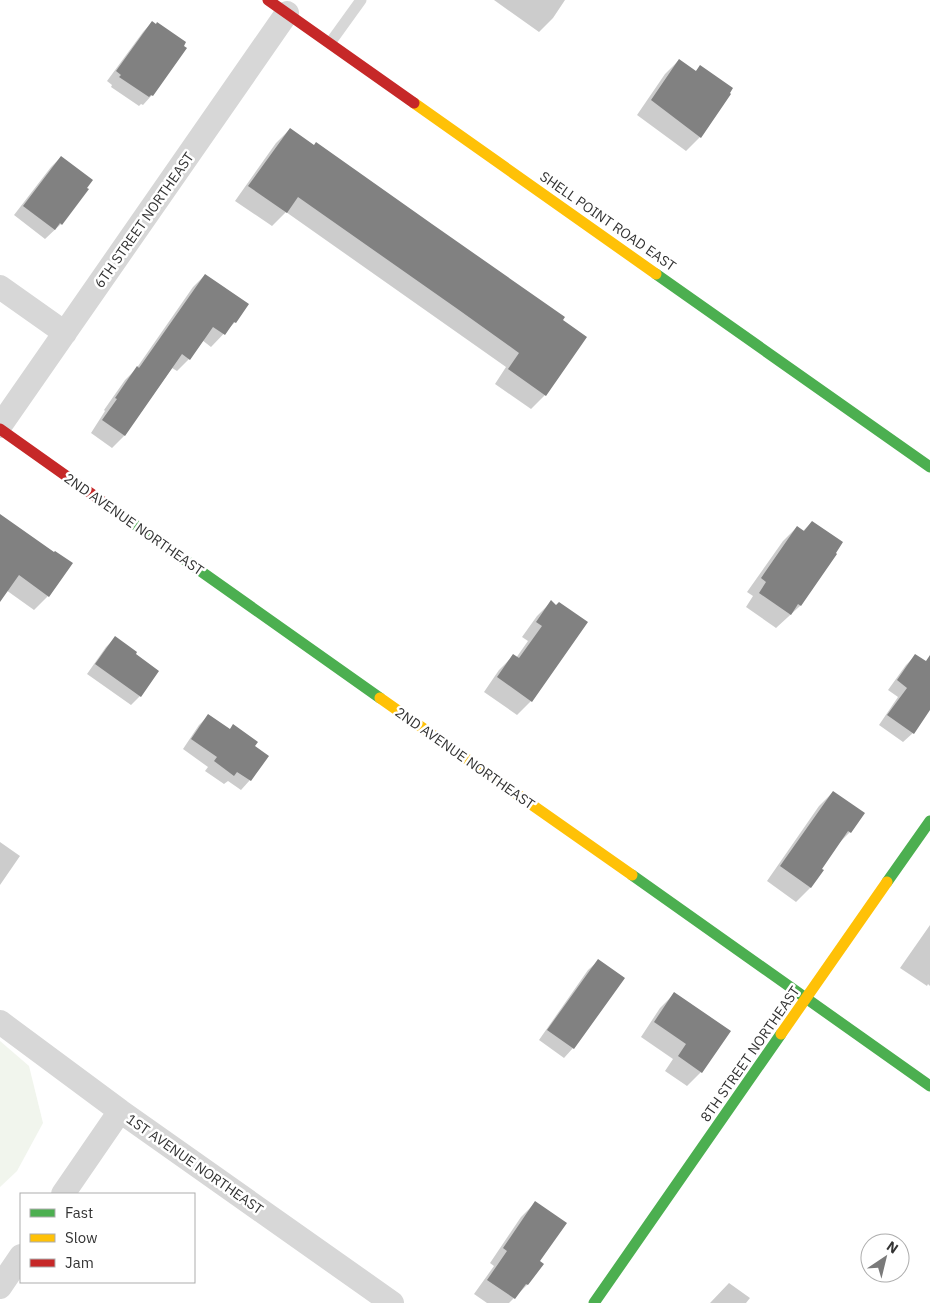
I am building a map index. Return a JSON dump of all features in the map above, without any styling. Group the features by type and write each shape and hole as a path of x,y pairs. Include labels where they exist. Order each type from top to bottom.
{"street":[{"name":"SHELL POINT ROAD EAST","path":"278,6 930,467"},
{"name":"6TH STREET NORTHEAST","path":"0,428 64,334 278,6"},
{"path":"0,287 64,334"},
{"name":"2ND AVENUE NORTHEAST","path":"0,428 930,1086"},
{"name":"8TH STREET NORTHEAST","path":"594,1303 930,822"},
{"name":"1ST AVENUE NORTHEAST","path":"0,1022 120,1111 392,1303"},
{"path":"64,1193 120,1111"},
{"path":"0,1287 20,1257"}],"lane":[{"path":"330,43 361,0"}],"shaded area":[{"path":"0,1041 29,1066 43,1123 17,1171 0,1187"}],"building":[{"path":"152,21 156,24 157,22 186,42 184,46 187,48 153,96 149,97 119,77 121,75 116,71"},
{"path":"679,59 696,71 700,65 733,88 731,94 701,138 651,100"},
{"path":"290,128 314,145 316,142 565,317 563,320 587,337 546,396 508,369 519,353 459,310 298,197 287,213 248,186"},
{"path":"61,156 93,180 87,188 89,189 62,225 60,223 55,230 23,206"},
{"path":"205,274 249,304 225,335 213,327 190,360 182,354 125,436 102,420 137,366 139,368"},
{"path":"0,514 73,563 49,597 19,575 0,602"},
{"path":"812,521 843,542 837,554 801,606 798,604 791,615 759,593 766,582 761,578 797,526 804,531"},
{"path":"551,600 556,605 559,602 588,622 532,702 497,677 513,654 519,658 542,626 536,622"},
{"path":"115,636 159,671 141,697 95,664"},
{"path":"915,654 926,661 930,655 930,710 914,734 887,715 907,688 897,680"},
{"path":"208,714 230,729 233,724 258,742 255,746 269,756 251,781 237,772 234,776 214,761 217,757 191,739"},
{"path":"833,791 865,813 851,833 848,831 811,888 780,866"},
{"path":"598,959 625,978 574,1049 547,1030"},
{"path":"674,992 731,1031 702,1073 678,1056 686,1044 654,1022"},
{"path":"535,1201 567,1223 540,1261 544,1264 515,1299 487,1280 507,1251 503,1248"}],"traffic: fast":[{"path":"656,274 930,467"},
{"path":"110,507 380,698"},
{"path":"887,882 930,821"},
{"path":"632,875 930,1086"},
{"path":"594,1303 781,1034"}],"traffic: slow":[{"path":"414,103 656,274"},
{"path":"380,698 632,875"},
{"path":"781,1034 887,882"}],"traffic: jam":[{"path":"268,0 414,103"},
{"path":"0,429 110,507"}]}
